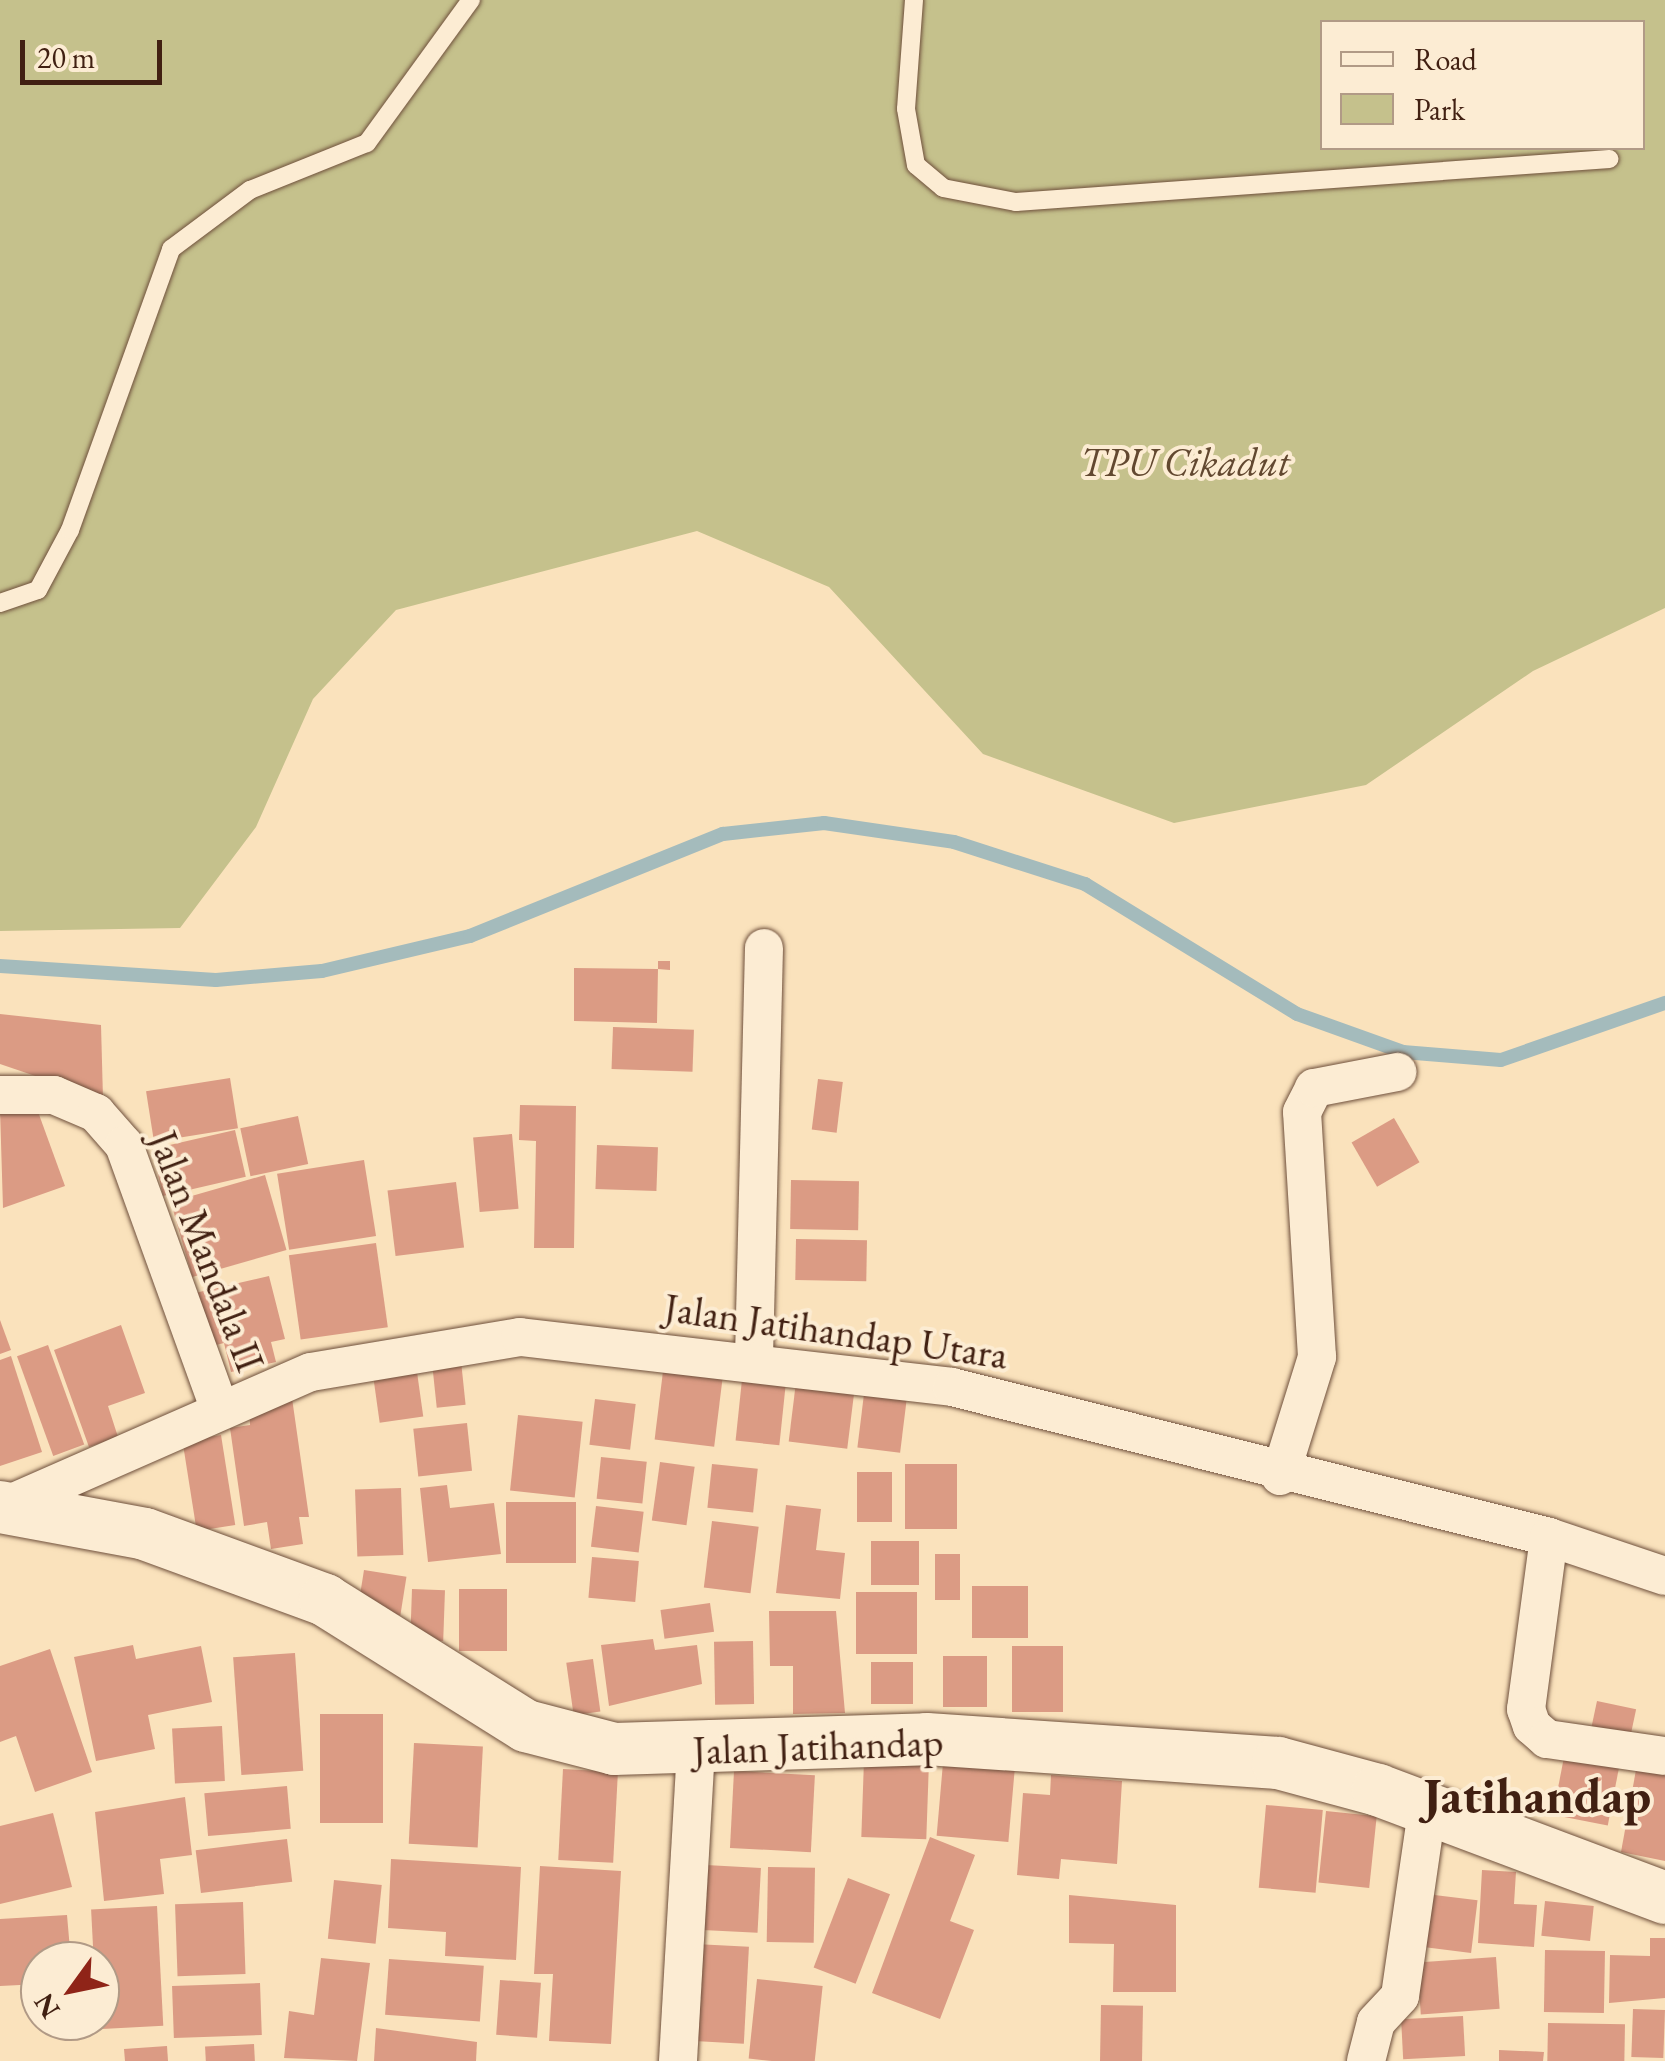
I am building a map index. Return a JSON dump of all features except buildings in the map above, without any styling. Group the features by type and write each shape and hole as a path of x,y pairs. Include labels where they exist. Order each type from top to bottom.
{"street":[{"path":"754,1357 764,948"},
{"path":"1280,1476 1316,1357 1302,1112 1314,1088 1397,1072"},
{"name":"Jalan Mandala II","path":"0,1095 54,1095 96,1114 124,1145 219,1407"},
{"name":"Jalan Jatihandap Utara","path":"1,1507 219,1407 403,1350 520,1337 754,1357 952,1387 1280,1476 1548,1537 1665,1576"},
{"name":"Jalan Jatihandap","path":"1,1507 145,1534 325,1600 526,1726 614,1749 696,1752 927,1739 1278,1764 1427,1810 1665,1898"},
{"path":"1548,1537 1526,1710 1532,1726 1547,1739 1665,1756"},
{"path":"678,2061 696,1752"},
{"path":"1366,2061 1376,2022 1400,1996 1427,1810"}],"lane":[{"path":"0,604 38,590 70,530 171,249 250,190 367,143 471,0"},
{"path":"914,0 906,109 916,165 943,188 1016,202 1609,159"}],"green space":[{"name":"TPU Cikadut","path":"0,0 1665,0 1665,608 1533,671 1366,785 1174,823 983,754 829,587 697,531 396,610 313,699 256,827 180,928 0,931"}],"waterway":[{"path":"0,966 216,980 322,971 470,936 723,834 824,823 954,842 1085,884 1297,1014 1403,1052 1501,1060 1665,1003"}],"district":[{"name":"Jatihandap","path":"1537,1796"}]}
